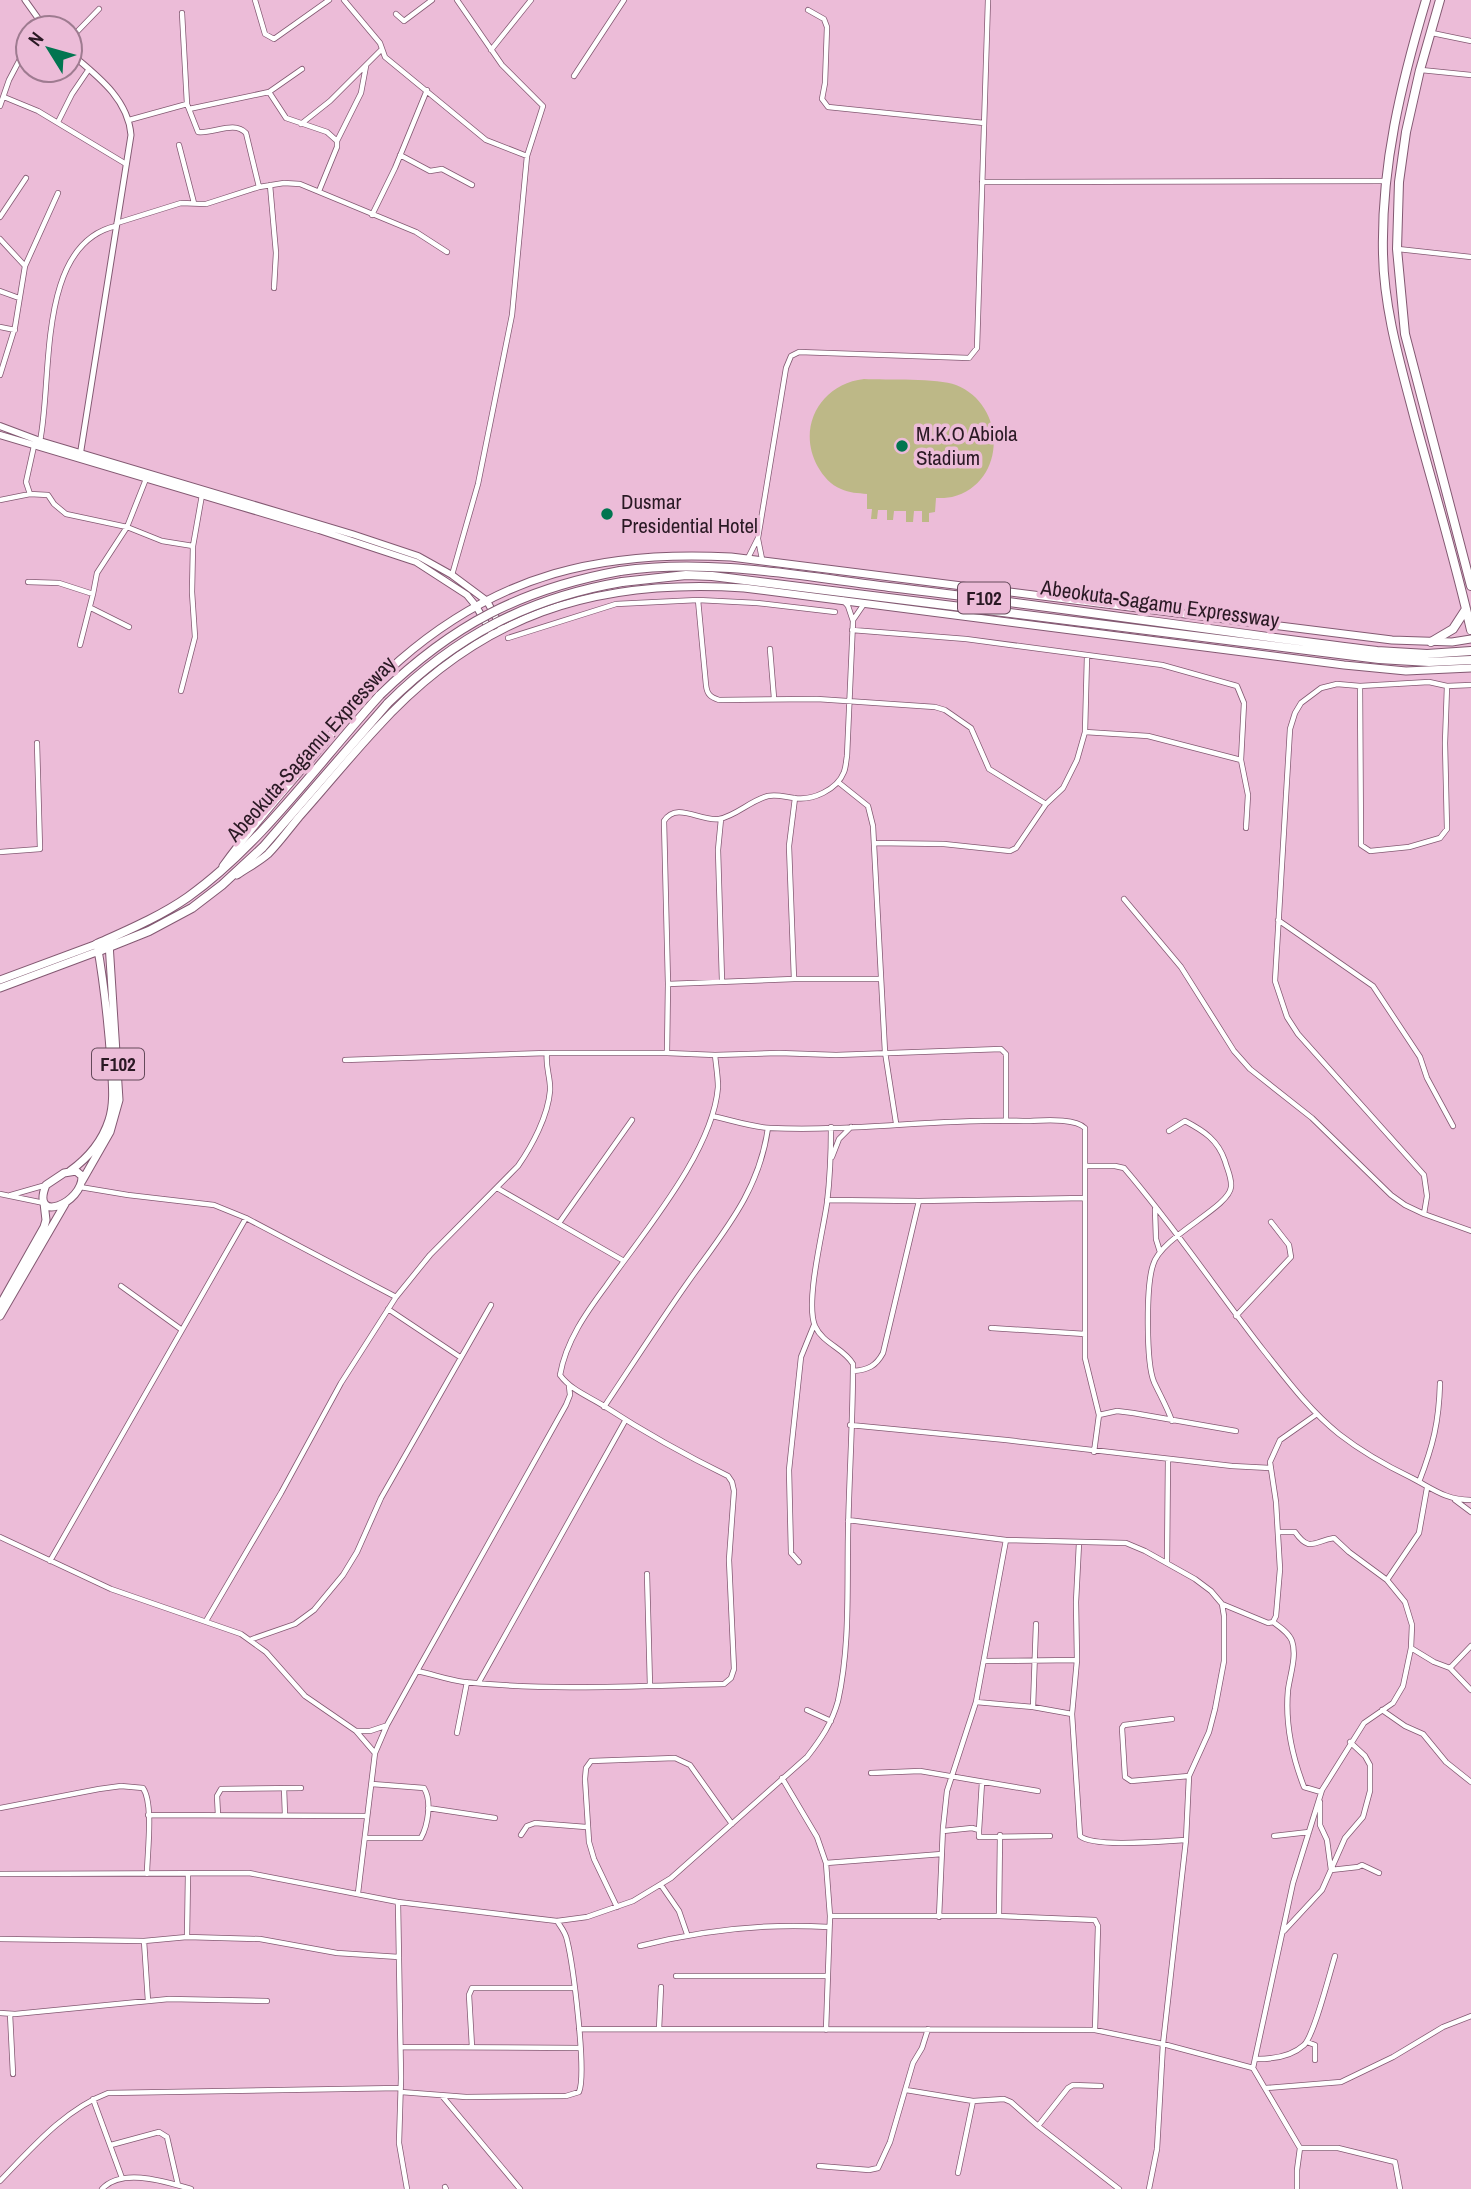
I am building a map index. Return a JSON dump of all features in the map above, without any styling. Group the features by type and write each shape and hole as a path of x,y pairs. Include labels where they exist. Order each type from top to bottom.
{"highway":[{"path":"1426,0 1396,108 1385,181 1384,270 1393,339 1471,630"},
{"path":"1440,0 1411,106 1399,182 1398,268 1405,334 1471,586"},
{"path":"1384,270 1398,268"},
{"name":"Abeokuta-Sagamu Expressway","path":"109,943 186,899 215,877 254,839 380,695 425,653 488,613 560,585 620,571 685,565 713,566 1080,610 1404,661 1471,660"},
{"name":"Abeokuta-Sagamu Expressway","path":"98,947 192,908 222,886 263,847 388,703 433,662 494,623 529,606 563,594 622,582 686,575 712,576 1078,626 1346,651 1414,654 1471,652"},
{"path":"1080,610 1081,601"},
{"path":"1431,642 1453,629 1466,609"}],"main road":[{"path":"0,426 38,445"},
{"path":"0,435 80,455 363,537 418,556 452,575 487,601 502,629"},
{"path":"80,455 146,479 416,562 467,595 492,634"},
{"path":"215,877 246,834 362,698 398,661 476,606 546,575 594,562 689,554 762,559 1380,638 1431,642 1471,639"},
{"path":"222,886 267,854 376,728 408,695 439,669 502,629 552,608 623,590 664,586 744,587 1078,626 1344,665 1406,671 1471,668"},
{"name":"F102","path":"0,1316 111,1130 119,1100 109,943"},
{"path":"0,980 98,947"},
{"path":"0,988 98,947"},
{"name":"F102","path":"46,1185 70,1171 92,1153 105,1130 111,1110 108,1015 98,947"},
{"path":"70,1171 79,1173 81,1184"},
{"path":"0,1305 44,1227 46,1185"},
{"path":"44,1203 55,1208 65,1204"}],"street":[{"path":"255,0 265,34 274,39 329,0"},
{"path":"344,0 372,33 385,57 486,139 527,156"},
{"path":"396,14 404,21 432,0"},
{"path":"452,575 478,484 512,315 527,156 542,106 502,65 457,0"},
{"path":"491,50 531,0"},
{"path":"574,76 624,0"},
{"path":"748,558 758,538 786,368 791,356 799,352 969,358 977,348 988,0"},
{"path":"84,25 99,9"},
{"path":"808,10 824,19 827,27 822,99 828,107 984,123"},
{"path":"182,13 188,106 198,132 243,128 259,187"},
{"path":"1431,33 1471,41"},
{"path":"301,124 330,101 382,49"},
{"path":"80,455 131,135 130,120 110,90 84,65"},
{"path":"319,191 337,141 361,93 366,65"},
{"path":"58,122 89,69"},
{"path":"130,120 188,106 269,92 302,69"},
{"path":"1420,70 1471,75"},
{"path":"0,106 14,71"},
{"path":"372,215 427,90"},
{"path":"269,92 286,118 327,132 337,141"},
{"path":"4,97 58,122 126,164"},
{"path":"180,145 194,203"},
{"path":"400,155 430,171 442,169 472,185"},
{"path":"0,217 26,178"},
{"path":"982,182 1385,181"},
{"path":"30,494 26,482 38,445 46,405 46,370 56,298 68,264 94,234 155,209 181,203 206,204 270,185 300,184 416,232 447,253"},
{"path":"270,185 276,261 274,288"},
{"path":"0,375 15,330 24,266 58,194"},
{"path":"0,239 24,266"},
{"path":"1397,249 1471,257"},
{"path":"0,291 19,298"},
{"path":"0,327 15,330"},
{"path":"80,645 97,573 127,527 146,479"},
{"path":"0,500 30,494 48,495 66,514 127,527 162,541 193,546"},
{"path":"181,691 195,637 193,546 202,495"},
{"path":"758,538 762,559"},
{"path":"28,582 59,583 93,594"},
{"path":"667,1053 664,821 668,814 676,812 721,819 766,796 804,799 825,792 838,782 844,772 847,756 853,621 848,606 842,599"},
{"path":"698,600 707,693 719,701 774,698 850,701 945,710 971,728 989,769 1046,804"},
{"path":"508,638 616,604 698,600 757,603 835,612"},
{"path":"853,621 865,602"},
{"path":"90,608 130,627"},
{"path":"852,630 966,639 1162,665 1237,686 1244,703 1241,760 1248,795 1246,828"},
{"path":"769,649 774,698"},
{"path":"874,843 944,844 1010,851 1016,848 1046,804 1063,788 1071,775 1085,732 1087,656"},
{"path":"1424,1214 1427,1196 1424,1175 1298,1034 1287,1017 1275,981 1289,739 1294,713 1310,695 1321,688 1337,684 1360,686 1429,681 1447,687 1471,685"},
{"path":"1360,686 1361,845 1370,851 1409,847 1440,838 1447,829 1447,687"},
{"path":"1085,732 1147,736 1241,760"},
{"path":"0,852 40,849 37,743"},
{"path":"838,782 868,806 873,825 885,1052 896,1123"},
{"path":"794,979 789,846 795,798"},
{"path":"721,819 718,850 722,981"},
{"path":"1125,899 1181,967 1234,1051 1250,1069 1312,1118 1391,1195 1424,1214 1471,1231"},
{"path":"1278,919 1373,986 1420,1057 1427,1078 1453,1126"},
{"path":"668,984 881,979"},
{"path":"345,1060 547,1053 836,1055 1001,1049 1006,1055 1006,1120"},
{"path":"206,1621 341,1383 396,1297 439,1246 518,1166 529,1149 550,1090 545,1064 547,1053"},
{"path":"417,1671 467,1682 542,1688 724,1684 731,1678 734,1669 729,1560 734,1491 732,1482 728,1476 678,1452 625,1421 569,1385 560,1375 566,1352 584,1317 672,1194 712,1116 718,1086 715,1055"},
{"path":"712,1116 768,1128 1006,1120 1079,1123 1085,1128 1085,1358 1099,1415 1094,1451"},
{"path":"559,1223 632,1120"},
{"path":"1169,1131 1185,1121 1216,1141 1231,1187 1215,1206 1160,1252 1153,1263 1148,1299 1153,1380 1165,1402 1171,1421"},
{"path":"799,1562 791,1553 789,1470 801,1357 814,1324 812,1300 827,1200 831,1127"},
{"path":"828,1167 839,1139 851,1127"},
{"path":"604,1406 738,1213 755,1180 768,1128"},
{"path":"1086,1166 1124,1168 1236,1316 1317,1414 1358,1448 1427,1488 1455,1500 1471,1512"},
{"path":"81,1184 128,1195 214,1205 246,1218 396,1297"},
{"path":"11,1195 46,1185"},
{"path":"497,1188 624,1261"},
{"path":"0,1194 44,1203"},
{"path":"827,1200 1085,1198"},
{"path":"853,1371 871,1367 883,1353 919,1201"},
{"path":"1155,1208 1156,1239 1160,1252"},
{"path":"50,1561 246,1218"},
{"path":"1236,1316 1291,1257 1289,1245 1271,1222"},
{"path":"121,1286 182,1330"},
{"path":"251,1640 295,1624 314,1610 343,1575 357,1552 381,1498 491,1305"},
{"path":"388,1309 460,1357"},
{"path":"0,1874 249,1873 398,1902 557,1921 587,1917 617,1907 661,1885 807,1757 823,1737 831,1721 844,1664 853,1364 848,1354 827,1341 814,1324"},
{"path":"991,1328 1085,1334"},
{"path":"1419,1482 1432,1448 1439,1417 1440,1383"},
{"path":"358,1894 375,1753 387,1725 566,1405 570,1395 569,1385"},
{"path":"1099,1415 1117,1411 1236,1431"},
{"path":"1273,1622 1279,1598 1278,1532 1270,1468 1273,1451 1280,1440 1317,1414"},
{"path":"479,1682 625,1421"},
{"path":"850,1425 1270,1468"},
{"path":"1167,1562 1168,1459"},
{"path":"1387,1580 1419,1533 1427,1488"},
{"path":"1455,1500 1471,1500"},
{"path":"848,1520 1006,1540 1126,1543 1167,1562 1212,1591 1222,1604 1224,1661 1215,1709 1209,1731 1189,1776 1186,1840 1163,2043 1157,2149 1149,2189"},
{"path":"1253,2068 1293,1883 1321,1795 1350,1742 1364,1723 1393,1703 1403,1686 1411,1648 1412,1625 1409,1611 1405,1601 1387,1580 1334,1538 1307,1545 1302,1543 1295,1532 1278,1532"},
{"path":"0,1537 111,1589 206,1621 251,1640 305,1696 356,1731 375,1753"},
{"path":"939,1917 947,1791 976,1702 1006,1540"},
{"path":"1079,1542 1072,1714 1080,1836 1090,1841 1131,1843 1186,1840"},
{"path":"647,1574 650,1686"},
{"path":"1222,1604 1268,1623 1273,1622 1292,1642 1293,1658 1288,1692 1289,1735 1304,1787 1321,1795"},
{"path":"1033,1707 1036,1624"},
{"path":"1450,1668 1471,1646"},
{"path":"1411,1648 1450,1668 1471,1690"},
{"path":"984,1661 1076,1660"},
{"path":"457,1733 467,1682"},
{"path":"976,1702 1033,1707 1072,1714"},
{"path":"807,1710 831,1721"},
{"path":"1382,1710 1405,1726 1423,1734 1446,1762 1471,1782"},
{"path":"1172,1719 1124,1725 1125,1777 1130,1780 1189,1776"},
{"path":"356,1731 370,1731 387,1725"},
{"path":"1284,1932 1322,1890 1345,1838 1363,1817 1370,1791 1370,1766 1365,1756 1350,1742"},
{"path":"617,1907 594,1859 586,1827 585,1779 591,1760 675,1758 690,1765 732,1824"},
{"path":"871,1773 920,1771 1038,1791"},
{"path":"782,1778 817,1837 826,1863 830,1916 826,2030"},
{"path":"982,1782 979,1837 1050,1836"},
{"path":"365,1838 421,1838 428,1808 427,1791 424,1788 372,1784"},
{"path":"0,1808 121,1786 143,1788 146,1791 148,1815 147,1874"},
{"path":"284,1788 285,1815"},
{"path":"218,1815 217,1796 221,1789 301,1788"},
{"path":"1321,1795 1320,1825 1328,1840 1331,1870"},
{"path":"428,1808 495,1818"},
{"path":"148,1815 366,1816"},
{"path":"522,1835 527,1826 535,1823 586,1827"},
{"path":"943,1831 979,1829"},
{"path":"1274,1836 1309,1832"},
{"path":"999,1916 1000,1835"},
{"path":"826,1863 942,1854"},
{"path":"1331,1870 1362,1865 1379,1873"},
{"path":"187,1937 188,1874"},
{"path":"661,1885 679,1911 687,1934"},
{"path":"398,1902 401,2047 399,2143 407,2189"},
{"path":"830,1916 999,1916 1095,1920 1098,1926 1095,2029"},
{"path":"0,2181 82,2104 108,2093 400,2090 442,2096 574,2095 581,2086 579,2029 567,1938 557,1921"},
{"path":"640,1946 687,1934 796,1925 829,1927"},
{"path":"0,1939 260,1939 337,1953 400,1958"},
{"path":"144,1941 148,2001"},
{"path":"1256,2059 1290,2054 1307,2042 1335,1956"},
{"path":"676,1976 826,1976"},
{"path":"659,2029 661,1987"},
{"path":"472,2047 469,1995 472,1988 573,1988"},
{"path":"0,2013 182,1999 267,2001"},
{"path":"10,2014 13,2074"},
{"path":"1266,2088 1341,2082 1394,2057 1443,2027 1471,2016"},
{"path":"579,2029 1095,2029 1163,2043 1253,2068 1300,2148 1297,2189"},
{"path":"819,2166 869,2171 878,2168 890,2142 913,2063 922,2048 928,2029"},
{"path":"1307,2042 1315,2045 1315,2060"},
{"path":"401,2047 580,2048"},
{"path":"1038,2126 1068,2088 1073,2085 1101,2086"},
{"path":"906,2090 973,2101 1004,2099 1011,2102 1119,2189"},
{"path":"442,2096 520,2189"},
{"path":"93,2099 122,2178"},
{"path":"958,2173 973,2101"},
{"path":"111,2146 159,2132 164,2134 178,2185"},
{"path":"1300,2148 1338,2147 1395,2162 1400,2189"},
{"path":"102,2189 108,2182 122,2178 158,2181 191,2189"},
{"path":"157,2189 158,2181"}],"shaded area":[{"name":"M.K.O Abiola Stadium","path":"864,379 948,383 973,395 985,409 992,426 994,443 991,461 983,476 970,489 952,497 936,498 935,512 929,513 929,522 922,522 922,511 914,511 913,522 906,522 906,511 894,511 893,520 887,520 887,510 878,510 877,519 871,519 872,509 867,509 867,494 837,487 818,467 810,438 811,423 816,410 835,389"}],"place":[{"name":"M.K.O Abiola Stadium","path":"902,446"},
{"name":"Dusmar Presidential Hotel","path":"607,514"}]}
